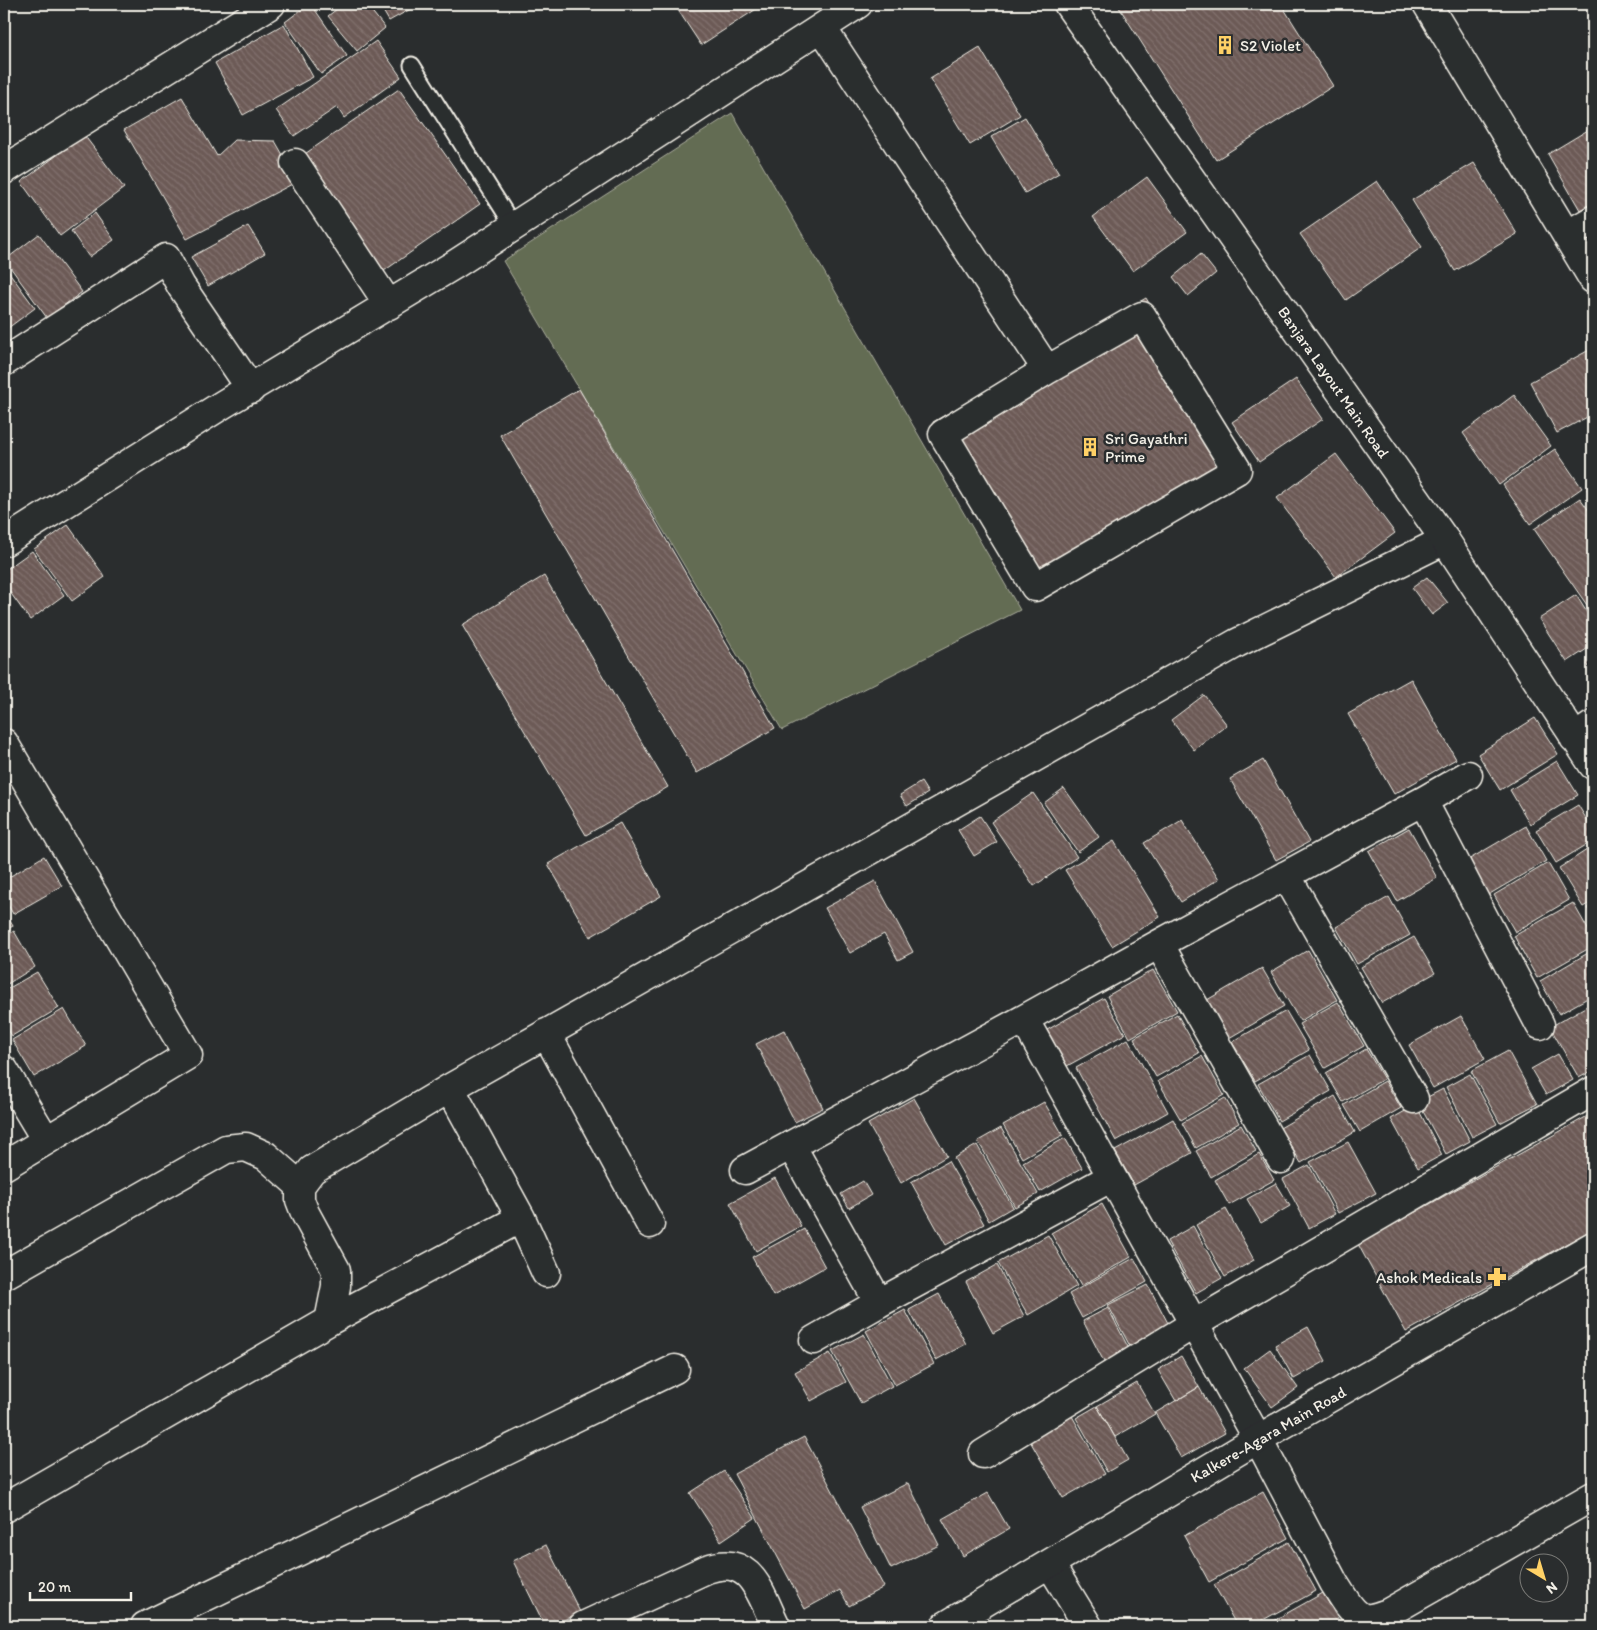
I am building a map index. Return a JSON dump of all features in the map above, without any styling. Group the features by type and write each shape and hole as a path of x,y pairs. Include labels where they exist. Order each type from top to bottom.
{"street":[{"path":"4,170 271,4"},
{"path":"4,542 514,227 858,4"},
{"name":"Banjara Layout Main Road","path":"1068,4 1445,540 1584,732 1593,765"},
{"path":"1437,8 1593,279"},
{"path":"822,28 1047,370"},
{"path":"295,163 389,305"},
{"path":"1567,235 1593,220"},
{"path":"4,362 166,258 181,286 251,389"},
{"path":"1142,316 1237,470 1035,587 943,434 1047,370 1142,316"},
{"path":"329,1321 336,1286 336,1270 300,1200 300,1186 312,1170 546,1033 1237,643 1445,540"},
{"path":"4,743 188,1055 4,1166"},
{"path":"745,1170 1468,775"},
{"path":"1423,801 1540,1025"},
{"path":"1286,875 1414,1099"},
{"path":"1158,944 1280,1159"},
{"path":"1024,1018 1258,1439 1334,1583 1347,1602 1360,1616 1374,1618 1388,1613 1593,1496"},
{"path":"546,1033 650,1224"},
{"path":"4,1070 46,1140"},
{"path":"450,1088 521,1218 546,1273"},
{"path":"983,1454 1194,1324 1593,1091"},
{"path":"791,1145 879,1303"},
{"path":"4,1275 226,1149 246,1147 266,1156 300,1186"},
{"path":"814,1340 1112,1176"},
{"path":"4,1508 329,1321 521,1218"},
{"name":"Kalkere-Agara Main Road","path":"945,1626 1258,1439 1593,1246"},
{"path":"145,1626 675,1369"},
{"path":"583,1626 720,1564 733,1565 744,1570 752,1578 776,1626"},
{"path":"1050,1564 1088,1626"}],"lane":[{"path":"412,65 514,227"}],"green space":[{"path":"732,113 1020,610 782,730 503,261"}],"building":[{"path":"311,4 347,56 321,74 285,22"},
{"path":"343,4 366,4 385,28 357,51 328,16"},
{"path":"379,4 415,4 416,6 389,21"},
{"path":"674,4 764,4 701,45"},
{"name":"S2 Violet","path":"1117,4 1281,4 1333,86 1216,160"},
{"path":"284,24 313,77 243,115 215,63"},
{"path":"376,41 401,77 344,118 337,107 294,136 276,110"},
{"path":"980,48 1020,115 970,145 930,79"},
{"path":"399,89 480,204 381,273 299,158"},
{"path":"182,97 217,156 234,140 275,141 298,181 187,239 124,130"},
{"path":"1025,117 1059,173 1025,193 991,137"},
{"path":"1593,127 1593,202 1580,210 1548,154"},
{"path":"84,135 124,188 60,236 21,182"},
{"path":"1474,163 1517,234 1455,271 1412,200"},
{"path":"1147,177 1187,232 1133,271 1093,217"},
{"path":"1377,181 1422,247 1346,300 1300,234"},
{"path":"95,213 114,240 89,257 71,231"},
{"path":"248,226 265,253 208,286 191,257"},
{"path":"39,234 82,292 47,318 5,260"},
{"path":"1201,254 1216,273 1188,296 1173,277"},
{"path":"6,268 35,308 4,331 4,269"},
{"name":"Sri Gayathri Prime","path":"1146,298 1247,471 1034,597 933,422"},
{"path":"1593,348 1593,414 1557,433 1530,382"},
{"path":"1296,379 1323,419 1259,462 1232,422"},
{"path":"579,389 775,728 697,773 500,435"},
{"path":"1514,395 1551,446 1499,485 1463,433"},
{"path":"1555,449 1582,488 1530,524 1503,485"},
{"path":"1336,454 1395,533 1336,577 1277,498"},
{"path":"1593,485 1593,500 1587,489"},
{"path":"1580,498 1593,516 1593,606 1589,608 1534,529"},
{"path":"68,525 105,577 72,601 34,549"},
{"path":"32,551 64,595 30,620 4,584 4,571"},
{"path":"544,576 668,787 586,835 462,625"},
{"path":"1427,577 1448,603 1432,615 1412,588"},
{"path":"1576,595 1593,622 1593,645 1567,662 1539,619"},
{"path":"1593,660 1593,673 1587,664"},
{"path":"1411,679 1456,759 1394,794 1348,714"},
{"path":"1204,695 1227,725 1194,750 1171,720"},
{"path":"1535,718 1558,754 1500,790 1478,754"},
{"path":"1263,760 1309,842 1276,860 1230,779"},
{"path":"1557,761 1578,795 1530,824 1510,790"},
{"path":"921,782 928,793 907,806 900,795"},
{"path":"1064,788 1099,837 1078,852 1044,803"},
{"path":"1033,793 1077,857 1034,886 991,822"},
{"path":"1578,805 1593,830 1593,841 1556,863 1536,830"},
{"path":"980,816 997,842 974,856 958,830"},
{"path":"1182,820 1219,879 1181,902 1144,843"},
{"path":"620,823 661,896 590,937 548,864"},
{"path":"1526,826 1546,861 1488,895 1468,860"},
{"path":"1409,828 1437,878 1397,901 1369,851"},
{"path":"1114,841 1160,917 1112,946 1065,870"},
{"path":"1593,846 1593,901 1583,907 1559,868"},
{"path":"44,856 62,886 13,914 4,898 4,880"},
{"path":"1548,863 1569,900 1515,932 1494,895"},
{"path":"875,881 913,952 898,960 884,934 850,953 825,908"},
{"path":"1389,897 1410,935 1357,964 1336,927"},
{"path":"1573,903 1593,938 1593,946 1537,978 1514,936"},
{"path":"1593,904 1593,918 1587,908"},
{"path":"4,911 13,926 4,931"},
{"path":"14,931 35,967 4,986 4,937"},
{"path":"1414,937 1435,973 1382,1003 1361,967"},
{"path":"1308,950 1337,1000 1300,1021 1271,972"},
{"path":"1593,950 1593,995 1559,1014 1540,981"},
{"path":"1262,968 1284,1006 1229,1038 1207,1000"},
{"path":"1153,970 1177,1011 1130,1038 1107,996"},
{"path":"37,972 59,1008 12,1036 4,1023 4,991"},
{"path":"1104,998 1125,1034 1067,1066 1047,1030"},
{"path":"1338,1002 1364,1046 1325,1068 1299,1024"},
{"path":"1587,1006 1593,1017 1593,1070 1579,1078 1550,1027"},
{"path":"64,1009 86,1046 34,1077 12,1040"},
{"path":"1286,1011 1309,1050 1255,1081 1232,1042"},
{"path":"1177,1014 1199,1053 1156,1077 1134,1038"},
{"path":"1461,1016 1485,1059 1433,1088 1409,1045"},
{"path":"784,1030 823,1108 795,1122 756,1044"},
{"path":"1128,1039 1168,1112 1116,1141 1076,1068"},
{"path":"1366,1049 1384,1079 1343,1102 1326,1073"},
{"path":"1508,1051 1537,1104 1500,1123 1471,1071"},
{"path":"1558,1054 1573,1080 1546,1095 1531,1069"},
{"path":"1310,1055 1331,1091 1279,1121 1258,1084"},
{"path":"1202,1056 1224,1095 1181,1120 1158,1081"},
{"path":"1470,1074 1497,1124 1472,1137 1446,1087"},
{"path":"1385,1081 1401,1108 1360,1132 1344,1105"},
{"path":"1443,1089 1470,1141 1446,1154 1418,1102"},
{"path":"1335,1096 1355,1132 1301,1163 1280,1128"},
{"path":"914,1098 947,1156 901,1183 868,1124"},
{"path":"1225,1098 1239,1123 1196,1148 1182,1123"},
{"path":"1044,1102 1063,1135 1022,1158 1003,1125"},
{"path":"1416,1105 1442,1155 1418,1168 1391,1119"},
{"path":"1593,1113 1593,1229 1406,1332 1358,1244"},
{"path":"1173,1119 1192,1153 1134,1185 1115,1151"},
{"path":"1241,1125 1256,1151 1211,1177 1196,1151"},
{"path":"1001,1128 1038,1194 1015,1207 978,1141"},
{"path":"1065,1138 1082,1168 1040,1192 1023,1162"},
{"path":"1348,1142 1376,1193 1338,1213 1310,1162"},
{"path":"977,1145 1013,1207 989,1221 954,1158"},
{"path":"1259,1154 1274,1180 1229,1205 1215,1180"},
{"path":"948,1161 984,1224 946,1245 911,1182"},
{"path":"1309,1165 1335,1214 1309,1228 1283,1179"},
{"path":"775,1178 801,1226 756,1251 730,1203"},
{"path":"863,1181 871,1195 849,1208 841,1194"},
{"path":"1276,1183 1290,1206 1261,1223 1247,1199"},
{"path":"1102,1204 1131,1257 1081,1286 1051,1233"},
{"path":"1226,1209 1254,1260 1225,1277 1196,1225"},
{"path":"1193,1226 1222,1278 1196,1293 1167,1241"},
{"path":"804,1229 825,1267 773,1296 752,1257"},
{"path":"1048,1235 1077,1286 1028,1315 998,1263"},
{"path":"1134,1258 1147,1282 1082,1318 1069,1294"},
{"path":"997,1265 1024,1316 993,1333 966,1282"},
{"path":"1148,1285 1170,1327 1131,1348 1108,1305"},
{"path":"939,1294 966,1344 936,1360 909,1310"},
{"path":"1108,1308 1129,1349 1104,1362 1083,1321"},
{"path":"905,1310 934,1364 895,1385 866,1331"},
{"path":"1308,1327 1326,1361 1294,1379 1275,1345"},
{"path":"864,1334 892,1386 861,1403 832,1351"},
{"path":"1270,1349 1298,1388 1272,1407 1244,1368"},
{"path":"830,1353 846,1382 811,1401 795,1372"},
{"path":"1181,1356 1199,1387 1176,1401 1158,1370"},
{"path":"1137,1383 1155,1414 1115,1437 1097,1406"},
{"path":"1199,1387 1225,1433 1181,1458 1155,1413"},
{"path":"1097,1406 1128,1460 1107,1472 1076,1418"},
{"path":"1072,1416 1105,1474 1063,1498 1030,1441"},
{"path":"804,1437 884,1587 849,1606 840,1590 805,1609 734,1474"},
{"path":"724,1471 755,1518 721,1541 690,1493"},
{"path":"908,1483 939,1545 891,1569 860,1507"},
{"path":"1263,1492 1288,1538 1209,1582 1184,1536"},
{"path":"988,1493 1009,1529 963,1556 942,1519"},
{"path":"1289,1542 1316,1591 1252,1626 1237,1626 1214,1585"},
{"path":"546,1545 580,1612 552,1626 545,1626 513,1561"},
{"path":"1323,1593 1342,1626 1264,1626"}],"place":[{"name":"S2 Violet","path":"1225,45"},
{"name":"Sri Gayathri Prime","path":"1090,447"},
{"name":"Ashok Medicals","path":"1497,1277"}]}
